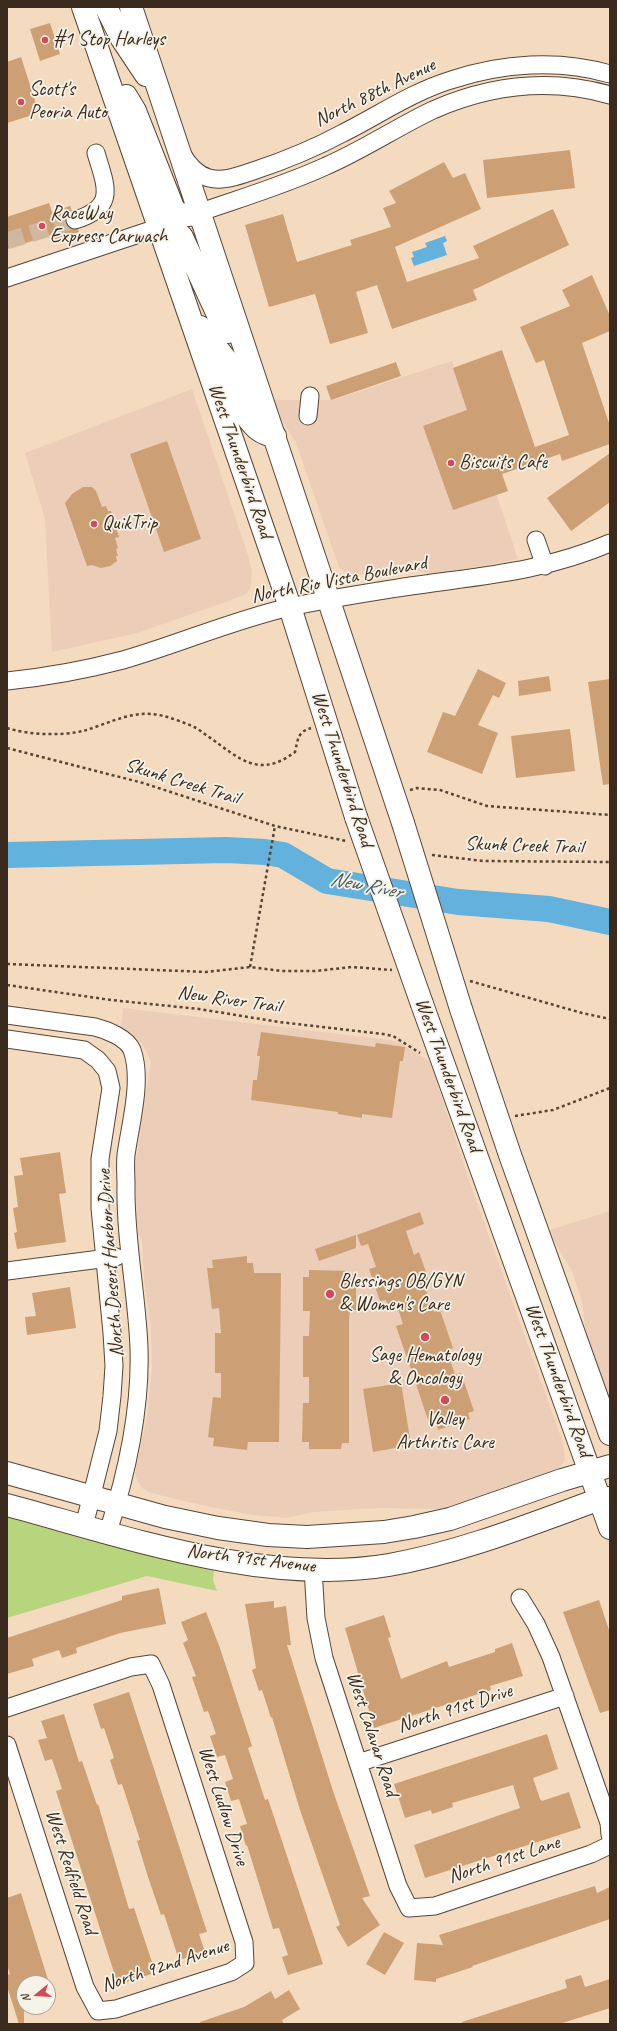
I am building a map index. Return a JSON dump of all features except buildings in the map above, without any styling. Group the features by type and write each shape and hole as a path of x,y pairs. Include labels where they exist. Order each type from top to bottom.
{"main road":[{"name":"West Thunderbird Road","path":"83,7 290,607 356,817 422,1004 600,1469 607,1496 610,1528"},
{"path":"106,7 122,39 162,100"},
{"name":"West Thunderbird Road","path":"131,7 198,213 330,600 403,823 461,1009 499,1122 610,1434"},
{"path":"99,54 135,111 174,210 182,215 188,216 198,213"},
{"path":"160,227 176,231 182,237 224,328 246,353"},
{"path":"190,315 228,362 247,416 252,424 264,434 275,436"},
{"name":"North 91st Avenue","path":"7,1473 165,1516 218,1528 268,1535 337,1536 414,1528 450,1519 600,1469"},
{"name":"North 91st Avenue","path":"7,1505 213,1558 266,1566 313,1569 388,1565 451,1551 607,1496"},
{"path":"313,1569 323,1558 339,1548 359,1545 384,1532"}],"street":[{"name":"North 88th Avenue","path":"177,146 191,166 199,173 207,177 217,179 231,178 273,164 317,146 405,98 430,87 478,73 502,67 552,65 610,74"},
{"name":"North 88th Avenue","path":"198,213 326,166 440,108 471,95 513,87 534,85 576,88 610,96"},
{"path":"430,87 440,108"},
{"path":"74,220 89,215 100,208 104,198 104,183 96,153"},
{"path":"7,278 160,227"},
{"path":"308,416 310,396"},
{"path":"536,540 545,566"},
{"name":"North Rio Vista Boulevard","path":"7,681 54,675 124,660 258,615 290,607 405,587 545,566 586,553 610,543"},
{"name":"North Desert Harbor Drive","path":"7,1014 95,1027 108,1031 132,1049 136,1076 126,1157 126,1208 137,1324 139,1373 133,1433 118,1502 108,1532"},
{"name":"North Desert Harbor Drive","path":"7,1039 84,1050 98,1060 107,1071 111,1088 100,1159 100,1208 112,1333 113,1379 108,1431 84,1526"},
{"path":"7,1271 130,1256"},
{"name":"West Calavar Road","path":"313,1569 316,1618 322,1651 398,1886 409,1908"},
{"path":"520,1598 536,1624 565,1696 609,1823 610,1835"},
{"name":"West Ludlow Drive","path":"7,1708 131,1667 151,1664 161,1685 244,1942 245,1963"},
{"name":"North 91st Drive","path":"358,1763 565,1696"},
{"name":"West Redfield Road","path":"7,1745 85,1987 98,2011"},
{"name":"North 91st Lane","path":"409,1908 435,1906 591,1854 610,1845"},
{"name":"North 92nd Avenue","path":"98,2011 116,2009 231,1972 245,1963"}],"path":[{"name":"Skunk Creek Trail","path":"7,728 30,732 68,733 82,731 128,716 140,714 158,715 194,727 234,756 258,766 276,764 286,759 295,752 297,739 301,733 326,724"},
{"name":"Skunk Creek Trail","path":"7,748 143,783 275,826 348,842"},
{"name":"Skunk Creek Trail","path":"388,779 417,788 455,794 487,806 610,815"},
{"name":"New River Trail","path":"250,967 275,826"},
{"name":"Skunk Creek Trail","path":"438,856 482,861 610,862"},
{"name":"New River Trail","path":"7,964 206,972 250,967 282,971 316,971 352,967 392,970"},
{"path":"477,982 552,1005 610,1019"},
{"name":"New River Trail","path":"7,985 111,1000 199,1009 278,1022 383,1034 393,1036 422,1054 442,1059"},
{"path":"499,1122 521,1115 553,1110 610,1088"}],"shaded area":[{"path":"452,361 518,559 436,575 403,567 356,575 346,573 339,567 296,443 280,417 274,400 333,400"},
{"path":"192,389 248,555 252,571 251,587 246,594 234,599 137,633 52,652 45,519 25,453"},
{"path":"123,1008 397,1041 430,1062 470,1183 563,1443 565,1459 559,1468 446,1509 378,1508 314,1512 286,1518 253,1515 210,1507 151,1493 142,1488 135,1473 147,1417 152,1368 151,1326 144,1280 142,1240 138,1234 135,1169 151,1062 142,1043 121,1027"},
{"path":"610,1211 610,1401 586,1334 582,1302 572,1271 552,1237 550,1230"}],"green space":[{"path":"7,1517 80,1538 214,1571 213,1580 217,1591 147,1576 7,1618"}],"water":[{"path":"445,236 447,241 443,243 447,255 414,266 411,258 414,257 412,252 427,247 425,243"}],"waterway":[{"name":"New River","path":"7,855 226,850 265,852 283,855 327,881 458,902 549,909 610,922"}],"tunnel":[{"path":"7,241 75,220"}],"place":[{"name":"#1 Stop Harleys","path":"45,40"},
{"name":"Scott's Peoria Auto","path":"21,102"},
{"name":"RaceWay Express Carwash","path":"42,226"},
{"name":"Biscuits Cafe","path":"451,463"},
{"name":"QuikTrip","path":"94,524"},
{"name":"Blessings OB/GYN & Women's Care","path":"330,1294"},
{"name":"Sage Hematology & Oncology","path":"425,1337"},
{"name":"Valley Arthritis Care","path":"445,1400"}]}
